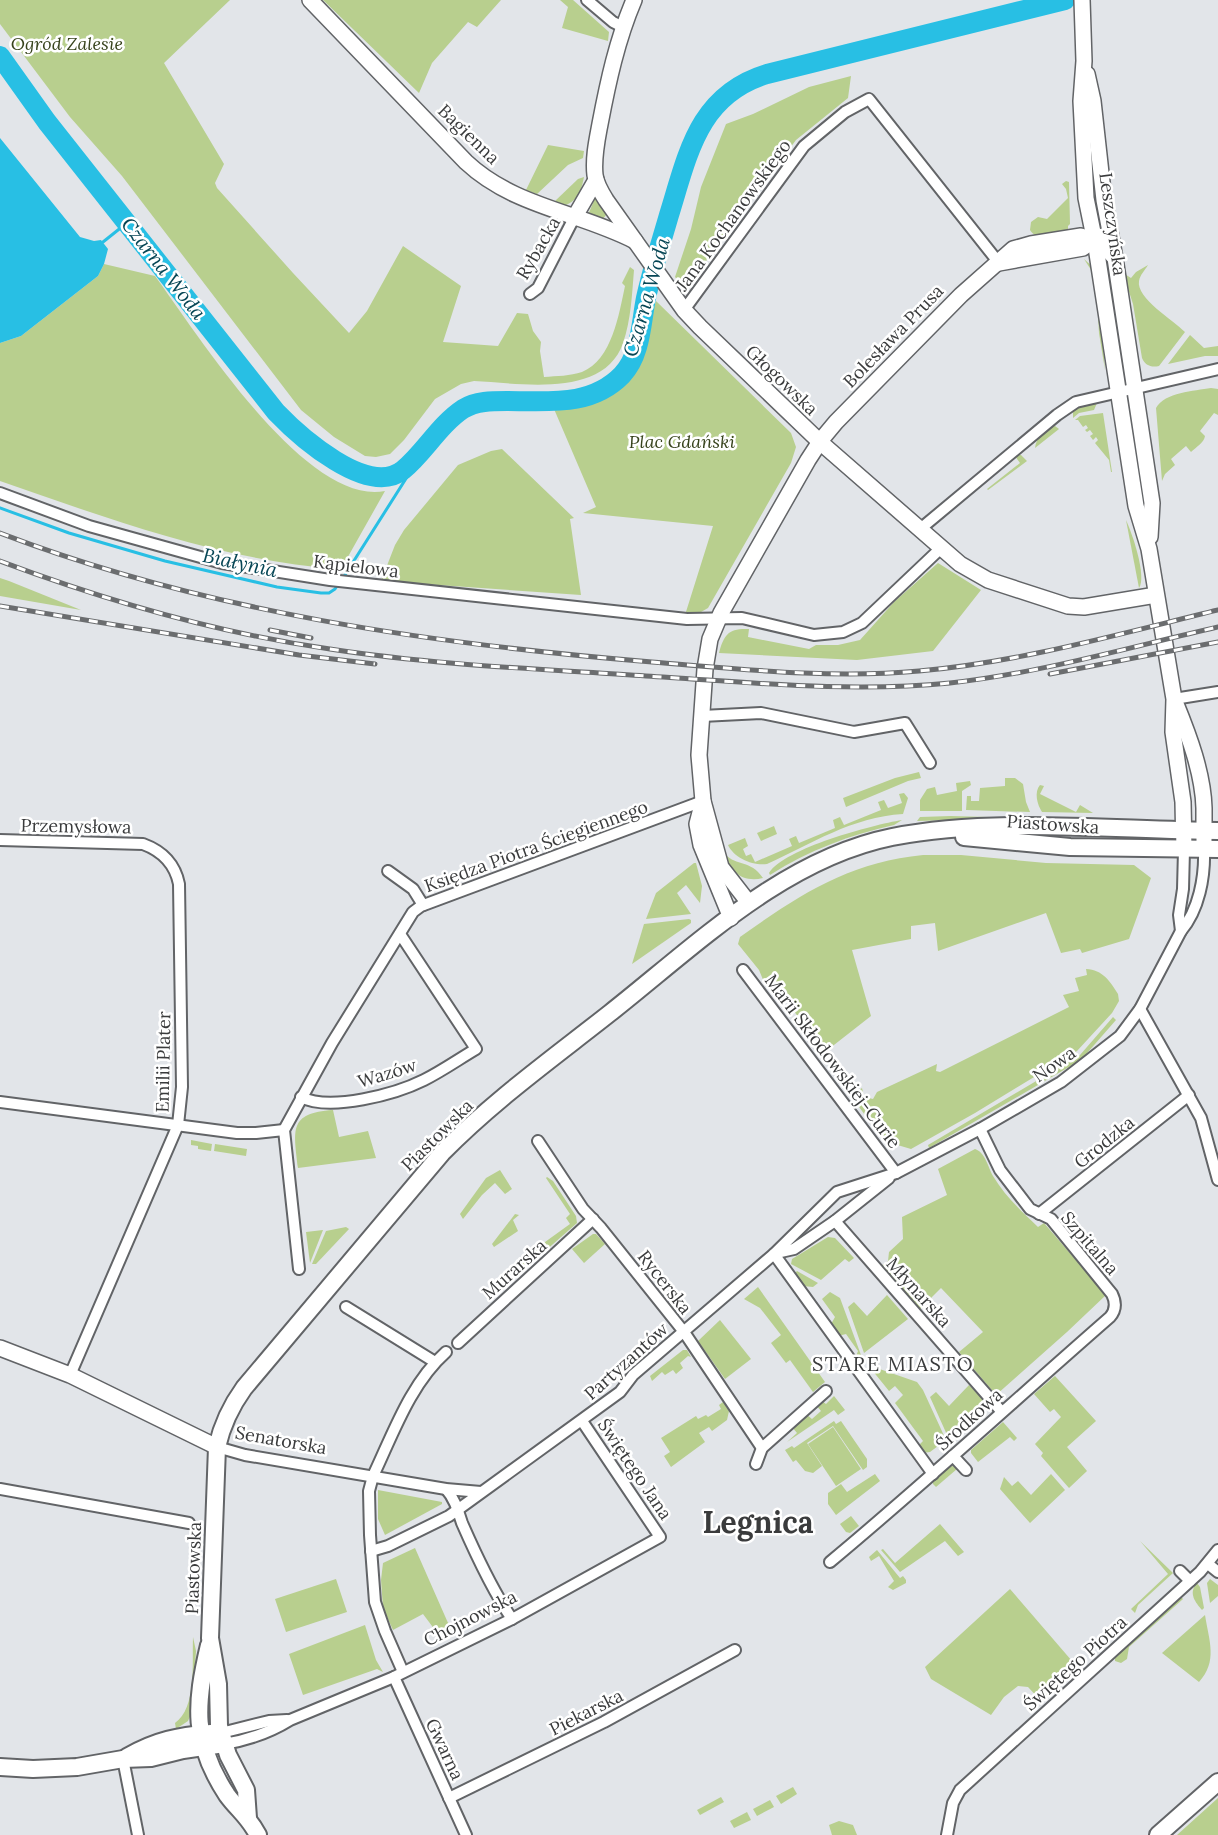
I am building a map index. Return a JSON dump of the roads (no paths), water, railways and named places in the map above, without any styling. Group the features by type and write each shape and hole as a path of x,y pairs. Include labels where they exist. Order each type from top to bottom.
{"main road":[{"name":"Piastowska","path":"202,1741 198,1715 200,1683 210,1638 217,1447 228,1414 244,1388 442,1153 471,1125 749,903 819,860 868,843 920,833 964,828 1211,831"},
{"name":"Piastowska","path":"920,833 1070,847 1211,849"},
{"name":"Piastowska","path":"210,1638 218,1684 218,1716 222,1738 246,1790 248,1818"},
{"name":"Chojnowska","path":"1,1767 67,1767 123,1759 158,1742 177,1736 202,1741 222,1738"},
{"path":"202,1741 212,1769 229,1797 248,1818 258,1835"},
{"path":"1158,1835 1218,1782"}],"street":[{"name":"Bagienna","path":"310,0 473,168 492,183 515,195 618,233 639,244"},
{"path":"587,0 613,22 623,27"},
{"name":"Głogowska","path":"633,0 610,73 594,167 596,180 606,200 679,304 820,442 940,549 983,578 1068,606 1084,607 1156,595"},
{"name":"Leszczyńska","path":"1082,0 1084,61 1081,101 1086,198 1095,240 1136,506 1149,549"},
{"name":"Leszczyńska","path":"1084,61 1093,101 1106,214 1115,258 1152,503 1149,549"},
{"name":"Jana Kochanowskiego","path":"679,304 804,146 845,112 869,99 999,263"},
{"path":"574,218 596,180"},
{"path":"1086,198 1075,243 1099,265"},
{"path":"1106,214 1104,228 1095,240 1115,258"},
{"name":"Rybacka","path":"530,294 538,288 574,218"},
{"name":"Bolesława Prusa","path":"703,801 699,755 707,654 718,619 820,442 961,295 1013,249 1032,244 1095,240"},
{"path":"919,530 1067,407 1086,399 1218,369"},
{"name":"Kąpielowa","path":"0,493 88,526 222,563 330,580 687,620 746,619 814,635 850,630 865,621 940,549"},
{"path":"1149,549 1173,699 1173,732 1180,780 1184,850"},
{"path":"1173,699 1218,692"},
{"path":"1173,699 1186,729 1211,831 1211,849"},
{"path":"702,716 761,713 854,732 904,723 930,763"},
{"path":"703,801 722,867 749,903"},
{"path":"703,801 698,824 701,844 730,918"},
{"name":"Księdza Piotra Ściegiennego","path":"284,1130 332,1043 413,912 423,905 703,801"},
{"path":"1204,807 1218,816"},
{"name":"Przemysłowa","path":"0,840 127,843 151,847"},
{"name":"Emilii Plater","path":"70,1375 178,1125 182,1088 179,884 176,872 167,858 151,847"},
{"name":"Nowa","path":"896,1173 980,1129 1060,1082 1120,1036 1140,1009 1181,931 1190,920 1197,901 1203,869 1211,849"},
{"name":"Nowa","path":"1181,931 1179,915 1183,889 1184,850"},
{"path":"388,871 413,889 423,905"},
{"name":"Wazów","path":"301,1097 316,1102 349,1101 400,1089 423,1081 476,1049 400,934"},
{"name":"Marii Skłodowskiej-Curie","path":"743,970 896,1173"},
{"path":"1140,1009 1204,1124 1218,1180"},
{"name":"Grodzka","path":"1039,1214 1189,1095"},
{"path":"0,1102 251,1134 284,1130 299,1269"},
{"name":"Szpitalna","path":"980,1129 1008,1182 1030,1209 1051,1220 1112,1294"},
{"name":"Rycerska","path":"538,1141 583,1209 684,1332 762,1448"},
{"path":"896,1173 835,1221 794,1249 774,1254 933,1474"},
{"name":"Partyzantów","path":"371,1551 388,1546 449,1516 620,1392 633,1375 774,1254 837,1192 896,1173"},
{"path":"847,1189 857,1194 857,1204"},
{"name":"Murarska","path":"458,1343 593,1219"},
{"name":"Młynarska","path":"835,1221 1001,1411"},
{"name":"Środkowa","path":"830,1562 1111,1316 1115,1306 1112,1294"},
{"path":"346,1307 435,1362"},
{"name":"Senatorska","path":"0,1348 70,1375 217,1447 244,1455 446,1489 481,1492"},
{"path":"373,1476 413,1395 435,1362 446,1352"},
{"path":"756,1464 762,1448 826,1391"},
{"name":"Świętego Jana","path":"582,1420 660,1537"},
{"path":"953,1456 966,1470"},
{"name":"Gwarna","path":"373,1476 369,1491 375,1602 399,1675 466,1835"},
{"path":"0,1489 189,1523"},
{"path":"446,1489 502,1605 512,1619"},
{"name":"Chojnowska","path":"222,1738 246,1740 399,1675 512,1619 660,1537"},
{"name":"Świętego Piotra","path":"947,1835 954,1799 971,1779 1190,1581 1208,1564 1218,1550"},
{"path":"1208,1564 1218,1572"},
{"path":"1180,1571 1190,1581"},
{"name":"Piekarska","path":"449,1798 604,1722 735,1650"},
{"path":"123,1759 138,1835"}],"water":[{"path":"0,138 80,237 94,241 101,240 108,249 98,276 21,336 0,343"}],"waterway":[{"name":"Czarna Woda","path":"0,56 47,122 276,412 335,461 372,476 388,477 403,470 446,423 468,406 490,401 553,401 583,397 597,393 622,375 637,348 651,277 690,149 699,130 725,96 744,84 767,74 1065,0"},
{"path":"103,242 128,222"},
{"name":"Białynia","path":"343,578 407,477 408,464"},
{"name":"Białynia","path":"0,508 69,533 165,561 277,587 329,593 339,583"}],"railway":[{"path":"0,533 158,584 239,604 321,620 404,634 569,655 752,670 853,674 957,667 1070,646 1218,610"},
{"path":"0,561 163,614 288,642 448,663 760,683 874,687 984,679 1085,659 1218,627"},
{"path":"0,606 299,655 375,664"},
{"path":"270,630 311,638"},
{"path":"1050,674 1218,642"}],"district":[{"name":"STARE MIASTO","path":"893,1363"},
{"name":"Legnica","path":"758,1522"}],"park label":[{"name":"Ogród Zalesie","path":"67,43"},
{"name":"Plac Gdański","path":"682,441"}]}
